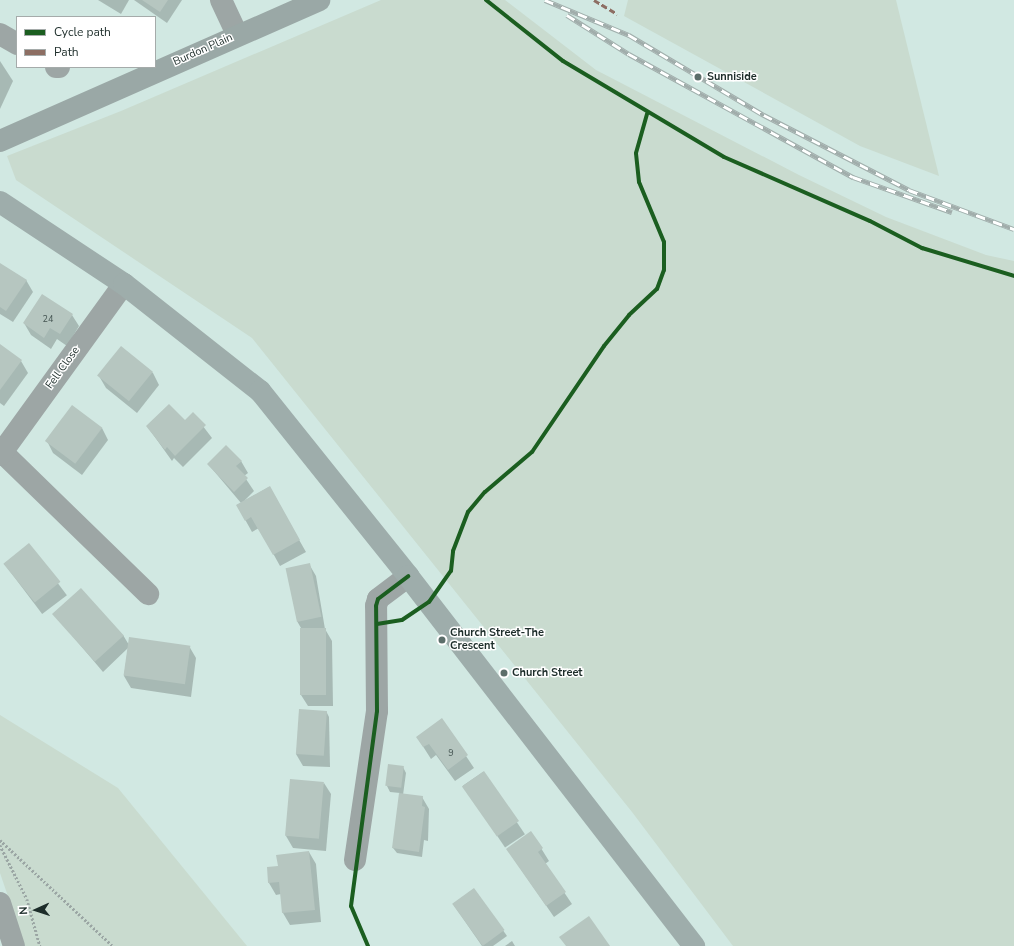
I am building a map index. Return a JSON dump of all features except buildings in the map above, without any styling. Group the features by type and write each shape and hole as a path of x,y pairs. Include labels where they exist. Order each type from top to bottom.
{"highway":[{"path":"0,202 124,284 260,391 408,576 694,946"}],"main road":[{"name":"Burdon Plain","path":"156,66 237,35 319,0"},
{"name":"Burdon Plain","path":"0,141 147,70"}],"street":[{"path":"221,0 237,35"},
{"path":"0,34 16,43"},
{"name":"Fell Close","path":"124,284 1,453 148,594"},
{"path":"355,860 377,711 376,606 378,599 408,576"},
{"path":"0,903 14,946"}],"path":[{"path":"0,840 113,946"}],"green space":[{"path":"381,0 505,0 596,70 799,175 886,217 986,255 1014,261 1014,946 733,946 632,812 252,338 16,180 7,156 121,111"},
{"path":"628,0 896,0 939,176 860,146 624,16"},
{"path":"0,715 118,788 247,946 25,946 0,873"}],"railway":[{"path":"545,0 629,35 764,115 909,190 1014,229"},
{"path":"567,15 629,54 853,177 952,212"}],"marked path":[{"path":"594,0 617,14"}],"cycle path":[{"path":"486,0 563,61 724,157 870,221 922,248 1014,276"},
{"path":"377,624 402,620 429,602 451,571 453,551 468,512 485,492 532,452 604,346 629,315 657,289 664,270 664,242 639,182 636,153 647,114"},
{"path":"368,946 351,906 377,711 376,606 378,599 408,576"}],"place":[{"name":"Sunniside","path":"698,77"},
{"name":"Church Street-The Crescent","path":"442,640"},
{"name":"Church Street","path":"504,673"}]}
